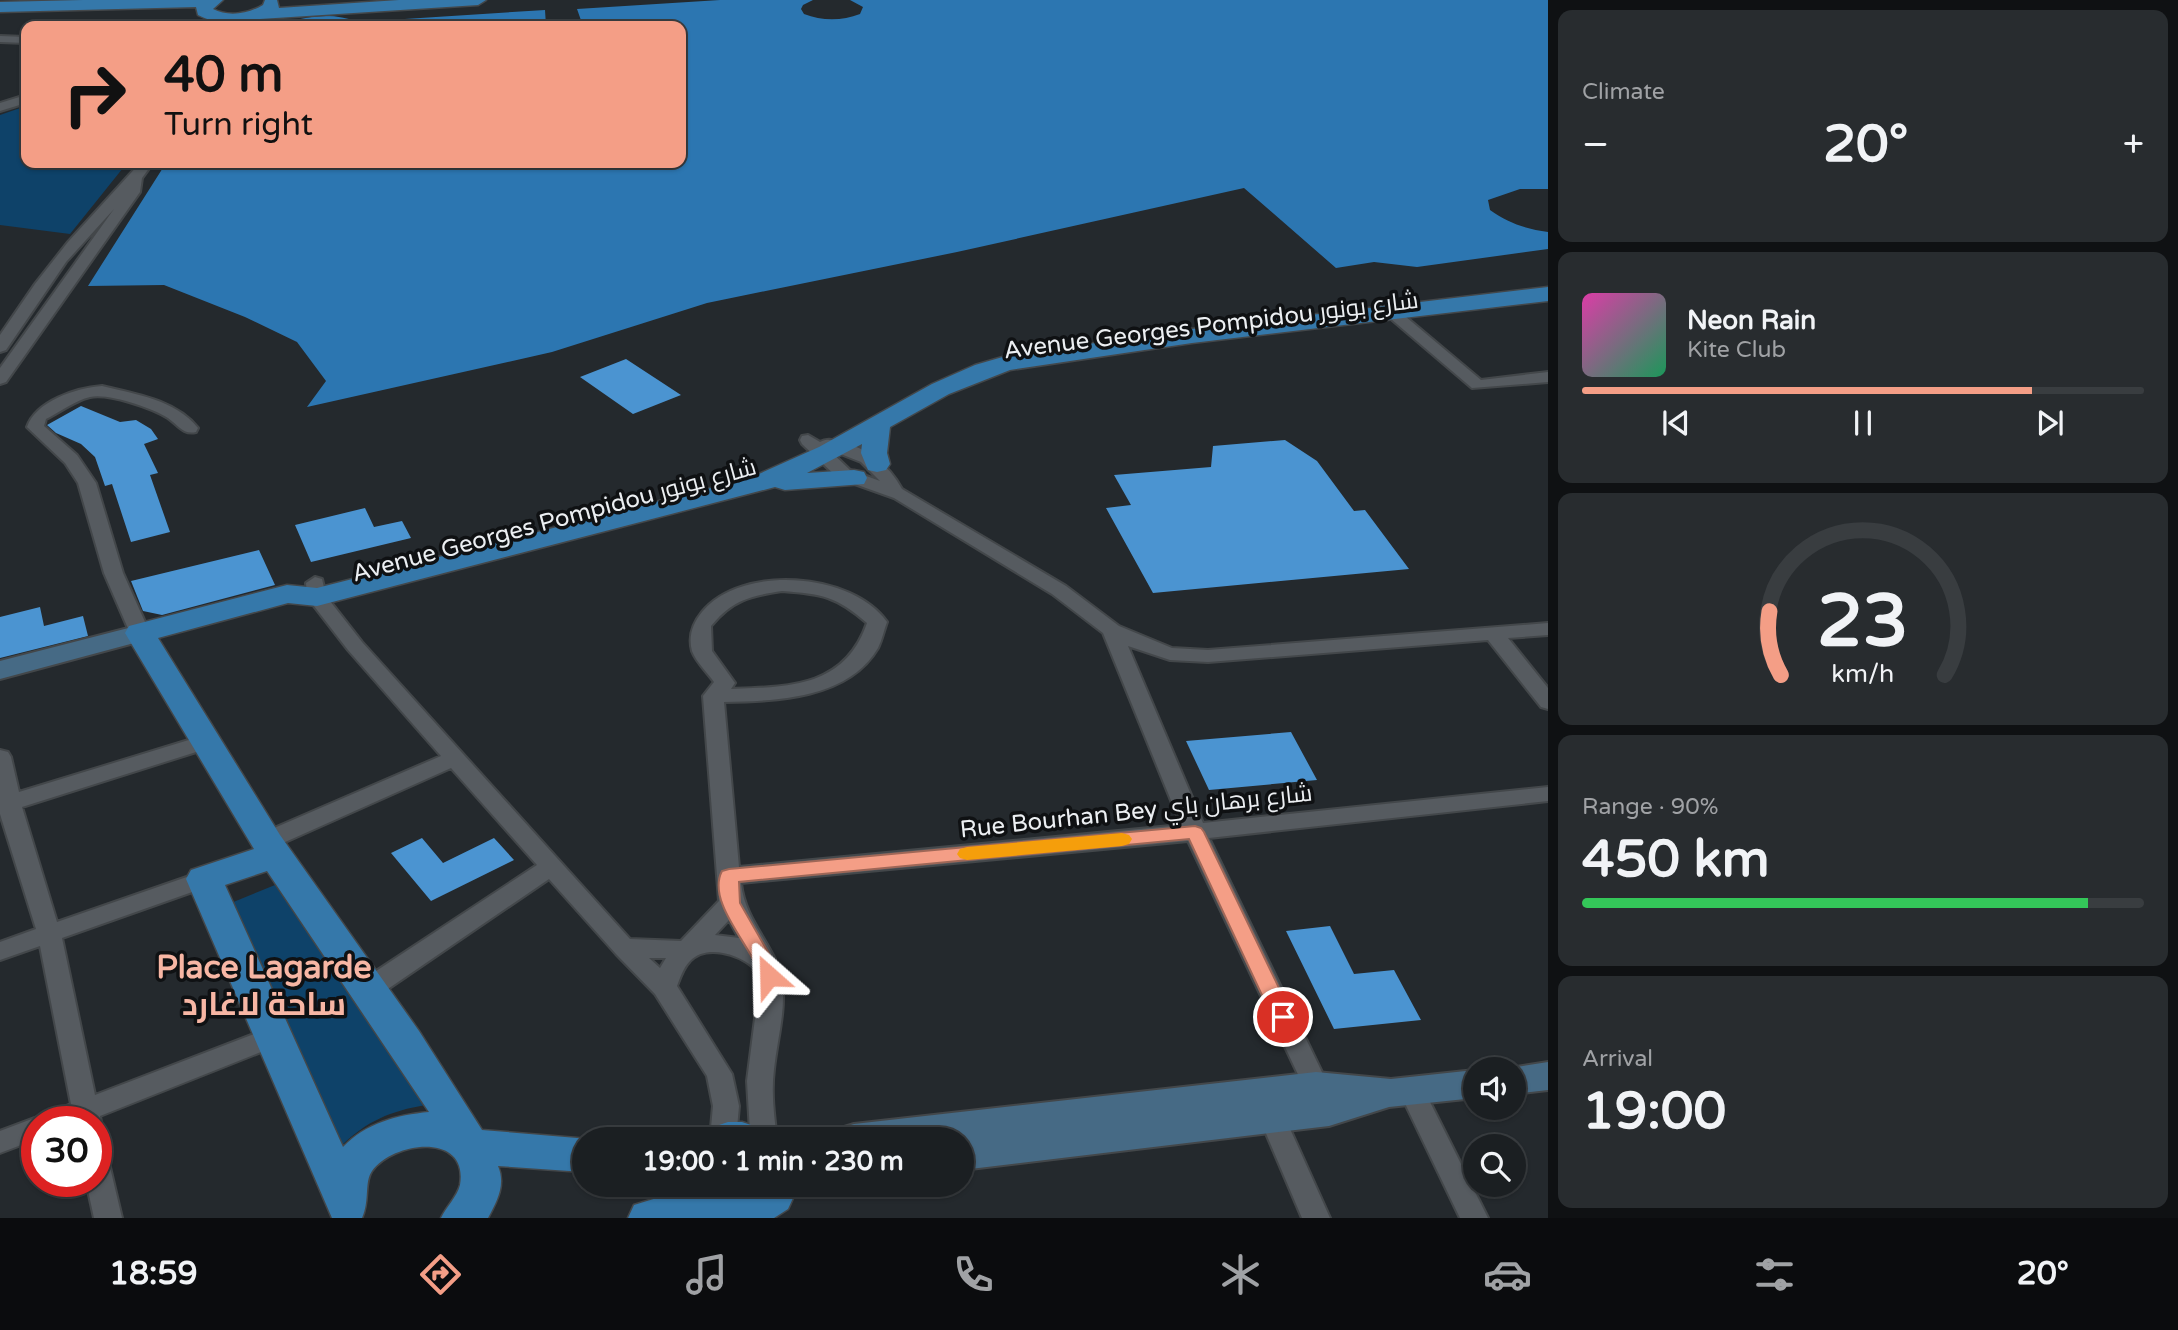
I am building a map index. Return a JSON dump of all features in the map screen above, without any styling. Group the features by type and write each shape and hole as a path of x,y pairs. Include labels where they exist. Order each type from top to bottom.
{"main road":[{"path":"0,7 212,8 231,18 258,11 365,0"},
{"path":"258,11 478,0"},
{"path":"0,13 153,12 212,8"},
{"name":"Avenue Georges Pompidou شارع بونور","path":"1387,309 1548,284"},
{"name":"Avenue Georges Pompidou شارع بونور","path":"306,591 760,484 824,447 917,382 960,363 1142,331 1548,294"},
{"name":"Avenue Georges Pompidou شارع بونور","path":"306,591 730,479 778,459 824,447 878,423 938,388 999,358"},
{"path":"877,464 874,453 878,423"},
{"path":"760,484 854,478"},
{"path":"0,670 306,591"},
{"path":"140,633 270,848 370,988 444,1099 479,1161 482,1179 477,1197 462,1218"},
{"path":"270,848 204,879 348,1213"},
{"path":"1526,1079 1548,1076"},
{"path":"974,1129 1267,1105 1463,1085"},
{"path":"974,1153 1267,1105"},
{"path":"348,1213 346,1181 355,1162 370,1146 390,1134 412,1128 435,1128 455,1134 470,1146 572,1154"},
{"path":"649,1218 707,1205 742,1216 764,1207 779,1197"}],"street":[{"path":"0,39 21,40"},
{"path":"0,107 21,101"},
{"path":"0,346 82,234 136,179 143,168"},
{"path":"0,379 133,192 136,179"},
{"path":"1387,309 1478,385 1548,377"},
{"path":"140,633 124,602 110,564 95,502 81,471 67,454 35,426 38,416 85,392 102,391 139,400 173,414 190,428"},
{"path":"824,447 877,464 894,490"},
{"path":"824,447 834,467 854,478 894,490 1059,590 1112,630 1170,654 1208,656 1548,629"},
{"path":"713,696 782,693 841,674 868,651 877,622 867,608 844,594 817,587 783,585 727,599 708,611 698,629 700,649 708,667 725,683 713,696 731,903 766,966 769,1014 760,1079 763,1127"},
{"path":"306,591 624,948 664,987 719,1074 728,1082 741,1085 760,1079"},
{"path":"1112,630 1195,832 1322,1099"},
{"path":"1494,634 1548,702"},
{"path":"5,804 205,741"},
{"path":"0,757 5,804 49,933 85,1106"},
{"path":"270,848 455,758"},
{"name":"Rue Bourhan Bey شارع برهان باي","path":"729,876 1195,832 1548,794"},
{"path":"370,988 552,866"},
{"path":"0,951 204,879"},
{"path":"664,987 676,962 731,903"},
{"path":"624,948 687,950 715,945 740,946 757,956 766,966"},
{"path":"110,1106 272,1037"},
{"path":"719,1074 726,1106 725,1127"},
{"path":"1402,1092 1474,1218"},
{"path":"1267,1105 1316,1218"},
{"path":"0,1142 21,1134"},
{"path":"103,1197 108,1218"}],"shaded area":[{"path":"720,0 813,0 803,5 801,9 804,14 832,19 860,14 863,7 850,0 1548,0 1548,189 1520,189 1488,200 1490,210 1504,218 1525,227 1548,232 1548,249 1417,267 1374,262 1336,268 1244,188 957,252 707,303 552,352 307,407 326,381 297,342 245,317 164,285 88,286 163,168 686,168 686,21 581,21 577,9"},
{"path":"545,10 546,21 374,21"},
{"path":"316,16 355,21 292,21"},
{"path":"21,108 21,168 123,168 70,234 0,225 0,115"},
{"path":"275,885 426,1105 380,1118 341,1146 231,903"}],"building":[{"path":"626,359 681,395 633,414 580,377"},
{"path":"81,406 120,422 136,420 151,429 158,439 144,444 158,473 150,475 170,532 131,542 112,484 105,486 95,457 81,444 56,433 47,425"},
{"path":"1285,440 1317,461 1354,511 1365,510 1409,569 1153,593 1106,508 1131,505 1114,475 1211,467 1213,446"},
{"path":"365,508 374,527 402,521 411,538 311,562 295,525"},
{"path":"259,550 275,585 162,615 143,611 131,581"},
{"path":"40,607 44,626 83,616 88,636 0,658 0,617"},
{"path":"1291,732 1317,780 1209,790 1186,741"},
{"path":"422,838 443,863 494,838 514,860 431,901 391,853"},
{"path":"1330,926 1354,974 1394,970 1421,1020 1334,1029 1286,931"}],"slow traffic":[{"path":"967,854 1122,839"}],"district":[{"name":"Place Lagarde ساحة لاغارد","path":"264,986"}],"route":[{"path":"769,976 731,903 729,876 1195,832 1283,1017"}]}
